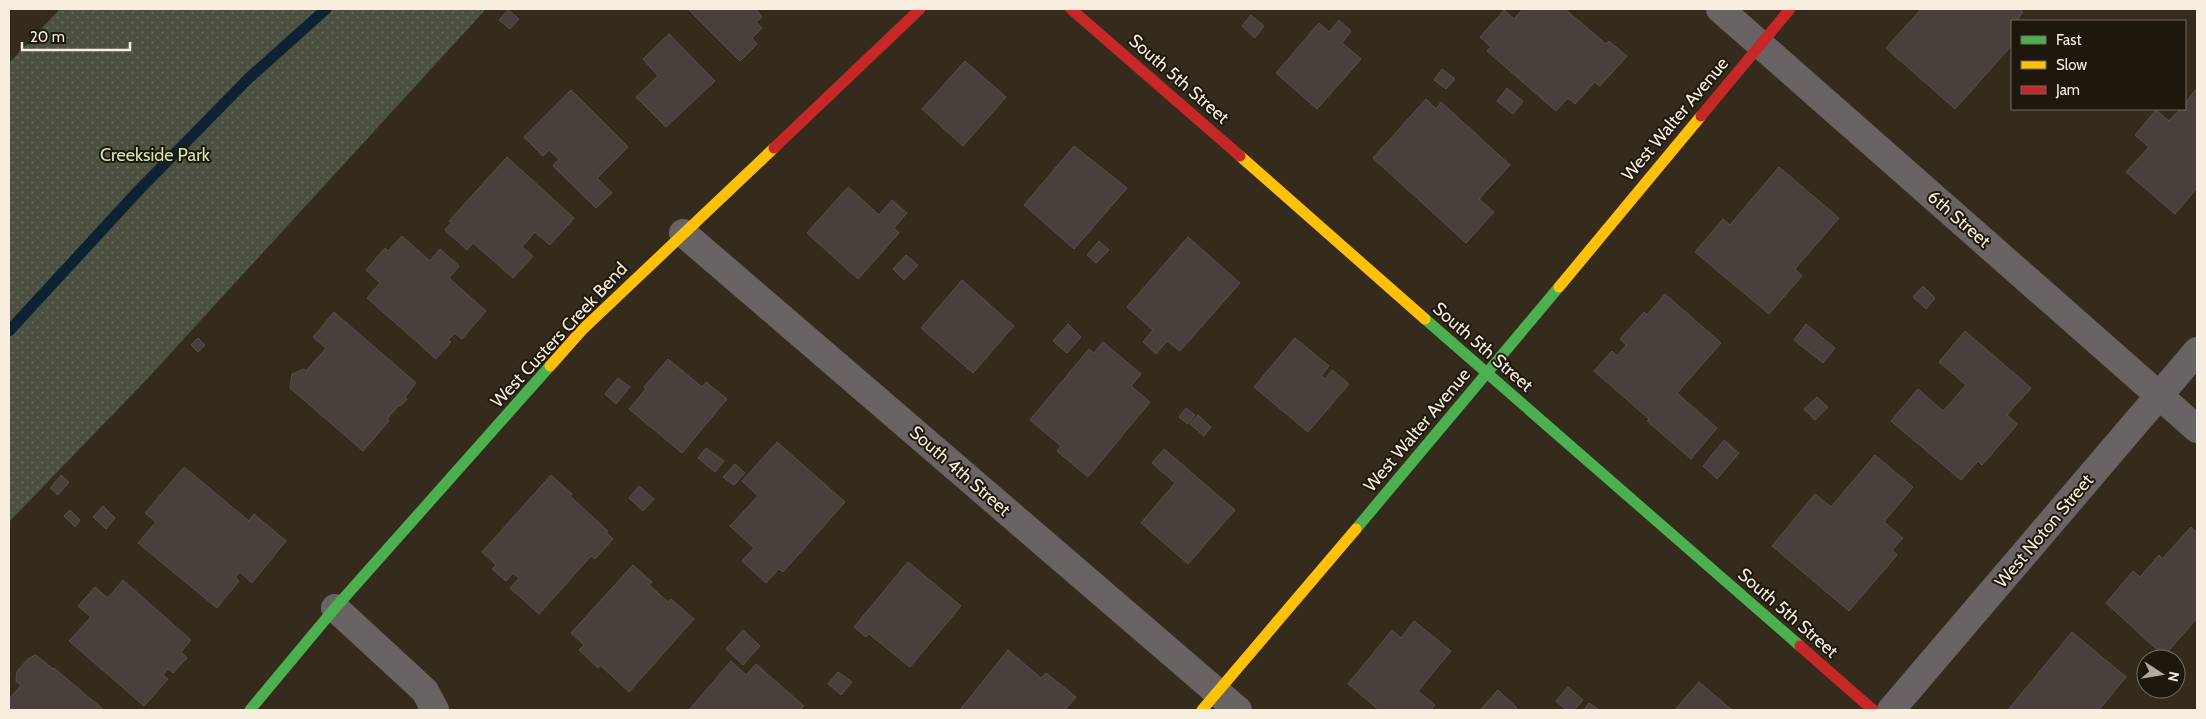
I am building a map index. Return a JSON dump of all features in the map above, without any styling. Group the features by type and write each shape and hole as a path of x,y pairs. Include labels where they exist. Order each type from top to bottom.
{"street":[{"name":"West Custers Creek Bend","path":"250,710 336,608 582,330 683,232 849,78 920,9"},
{"name":"South 5th Street","path":"1071,9 1873,710"},
{"name":"6th Street","path":"1720,9 2197,429"},
{"name":"West Walter Avenue","path":"1210,701 1487,374 1790,9"},
{"name":"South 4th Street","path":"683,232 1210,701 1238,710"},
{"name":"West Noton Street","path":"1891,710 2197,351"},
{"path":"336,608 425,691 435,710"}],"green space":[{"name":"Creekside Park","path":"60,9 486,9 148,378 9,522 9,63"}],"building":[{"path":"688,9 755,9 762,17 756,22 762,28 752,38 757,44 740,61"},
{"path":"1523,9 1565,9 1606,44 1609,41 1627,56 1600,86 1595,82 1575,104 1568,98 1556,111 1487,51 1491,47 1480,37 1504,10 1514,19"},
{"path":"1921,9 2019,9 2023,12 2019,20 2011,20 2011,46 1955,109 1886,48"},
{"path":"508,10 519,19 510,29 499,20"},
{"path":"1251,15 1264,26 1255,38 1242,26"},
{"path":"1339,20 1351,31 1342,43 1361,59 1317,109 1276,73 1319,23 1329,32"},
{"path":"669,34 715,81 666,127 636,97 658,76 643,59"},
{"path":"965,61 1006,97 963,146 922,109"},
{"path":"1442,69 1455,79 1446,89 1434,80"},
{"path":"1507,88 1523,101 1513,114 1497,101"},
{"path":"2197,88 2197,188 2175,214 2126,172 2149,147 2135,135 2156,110 2169,121 2179,110 2186,110 2186,102"},
{"path":"571,90 628,147 597,178 612,193 596,208 553,166 559,159 549,150 543,156 524,137"},
{"path":"1426,99 1436,109 1441,102 1510,165 1479,199 1494,212 1466,243 1373,158"},
{"path":"1074,146 1127,188 1074,249 1024,205"},
{"path":"507,157 574,218 550,245 535,232 522,247 533,256 513,278 473,243 467,250 445,230 452,222 449,221"},
{"path":"1779,167 1839,218 1795,269 1802,276 1769,314 1695,252 1723,219 1730,225"},
{"path":"848,187 879,215 892,200 907,213 894,228 899,233 858,279 807,233"},
{"path":"402,236 430,261 440,249 459,266 449,278 486,311 462,339 455,333 448,340 451,342 436,359 367,298 380,283 366,270 385,248 388,251"},
{"path":"1188,237 1240,283 1180,351 1167,341 1156,354 1143,342 1153,330 1127,307"},
{"path":"1099,241 1109,250 1096,263 1087,255"},
{"path":"906,255 918,265 904,280 893,269"},
{"path":"962,280 1014,326 973,373 921,328"},
{"path":"1923,286 1935,298 1926,309 1913,297"},
{"path":"1665,294 1721,343 1677,393 1717,428 1691,459 1594,371 1612,351 1617,356 1626,345 1620,339 1644,312 1647,315"},
{"path":"334,312 416,383 405,397 407,399 387,419 389,421 363,451 290,388 292,374 304,369 306,371 326,348 313,337"},
{"path":"1068,324 1081,337 1067,353 1053,341"},
{"path":"1806,324 1835,348 1823,363 1794,340"},
{"path":"1965,331 2031,388 2007,415 2017,424 2016,426 1982,465 1978,461 1961,480 1891,421 1918,389 1943,411 1966,385 1939,362"},
{"path":"198,338 205,345 198,352 191,345"},
{"path":"1295,338 1329,366 1321,376 1325,379 1332,370 1349,384 1308,432 1254,387"},
{"path":"1103,342 1141,374 1131,386 1150,402 1088,477 1057,451 1061,446 1030,420 1089,349 1094,353"},
{"path":"668,359 702,387 706,382 727,399 682,453 629,409 646,389 644,387"},
{"path":"618,378 630,387 616,404 605,394"},
{"path":"1817,397 1828,407 1815,420 1804,409"},
{"path":"1186,408 1195,415 1188,424 1179,417"},
{"path":"1198,415 1211,427 1204,436 1190,424"},
{"path":"1724,440 1739,453 1717,479 1703,466"},
{"path":"777,442 845,502 783,572 779,569 766,583 742,561 754,548 730,526 758,496 742,481"},
{"path":"706,448 724,461 715,472 698,458"},
{"path":"1164,449 1235,510 1188,564 1141,523 1175,483 1152,463"},
{"path":"1875,455 1913,487 1884,522 1903,538 1892,550 1897,555 1849,611 1772,546 1815,494 1831,507"},
{"path":"735,464 745,473 734,485 723,477"},
{"path":"184,467 249,521 254,514 286,541 252,583 240,572 235,577 239,581 217,608 138,543 156,522 145,513"},
{"path":"61,475 69,482 58,495 50,488"},
{"path":"551,475 572,494 570,496 608,531 606,532 613,539 595,559 591,556 539,614 510,588 519,578 513,573 506,581 492,569 496,565 482,552"},
{"path":"639,486 654,499 643,511 629,498"},
{"path":"103,506 115,518 106,529 93,517"},
{"path":"70,510 80,520 75,527 64,516"},
{"path":"2191,527 2197,533 2197,618 2170,649 2156,649 2106,603 2133,571 2140,577 2159,555 2162,559"},
{"path":"908,562 961,606 910,667 869,634 866,637 854,627"},
{"path":"633,565 652,582 649,585 668,602 671,599 694,619 629,692 600,665 598,668 579,650 584,645 571,633"},
{"path":"123,580 191,640 181,652 187,658 173,673 168,669 163,675 168,679 144,706 69,641 91,617 78,606 95,587 108,598"},
{"path":"1414,621 1451,651 1418,691 1435,705 1431,710 1379,710 1348,684 1392,630 1401,638"},
{"path":"743,630 760,646 743,665 726,649"},
{"path":"2072,632 2126,677 2099,710 2008,710"},
{"path":"1008,650 1041,678 1046,673 1076,697 1065,710 960,710"},
{"path":"36,655 104,710 9,710 9,699 21,685 16,681 17,671 29,658"},
{"path":"731,661 746,675 756,664 804,706 800,710 689,710"},
{"path":"838,672 852,682 841,695 828,684"},
{"path":"1699,682 1732,710 1675,710"},
{"path":"1568,687 1583,700 1574,710 1566,710 1556,701"},
{"path":"1498,690 1517,708 1515,710 1480,710"},
{"path":"1589,703 1598,709 1584,710"}],"waterway":[{"path":"9,331 138,191 249,78 326,9"}],"traffic: fast":[{"path":"1356,529 1559,287"},
{"path":"1425,319 1800,646"},
{"path":"250,710 335,608 550,366"}],"traffic: slow":[{"path":"1559,287 1701,116"},
{"path":"550,366 582,330 774,148"},
{"path":"1240,156 1425,319"},
{"path":"1202,710 1356,529"}],"traffic: jam":[{"path":"774,148 920,9"},
{"path":"1071,9 1240,156"},
{"path":"1701,116 1790,9"},
{"path":"1800,646 1873,710"}]}
